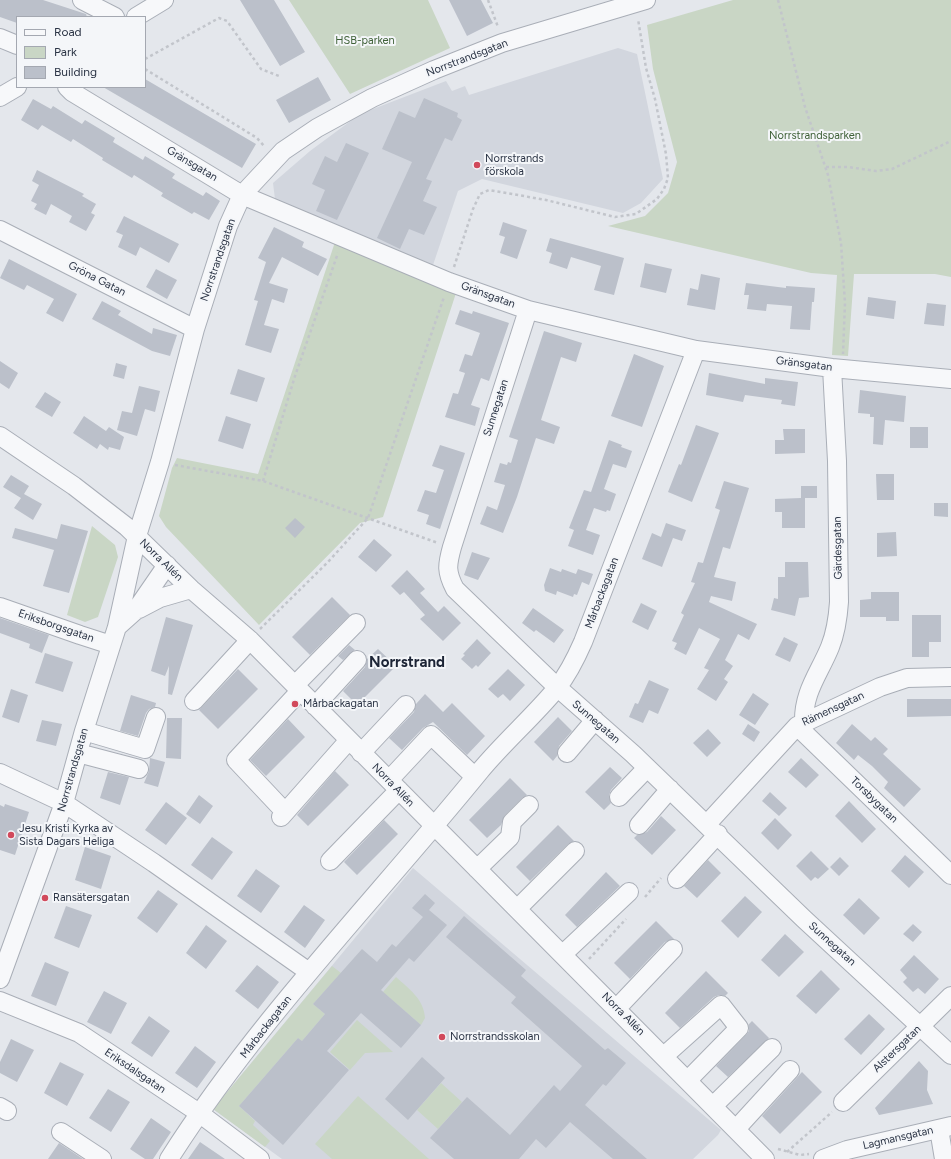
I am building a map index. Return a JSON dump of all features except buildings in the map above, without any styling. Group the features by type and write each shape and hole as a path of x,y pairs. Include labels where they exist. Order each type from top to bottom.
{"street":[{"path":"82,0 113,16"},
{"path":"138,16 164,0"},
{"name":"Norrstrandsgatan","path":"0,979 64,802 84,731 117,627 137,536 160,462 195,329 228,226 242,195 284,151 317,128 372,98 434,70 502,43 642,1"},
{"path":"0,38 16,45"},
{"path":"0,96 16,88"},
{"name":"Gränsgatan","path":"68,88 72,92 242,195 449,282 528,310 696,350 837,368 951,379"},
{"name":"Gröna Gatan","path":"0,230 195,329"},
{"name":"Sunnegatan","path":"528,310 447,566 449,578 455,589 557,688 595,720 670,789 804,919 951,1055"},
{"name":"Mårbackagatan","path":"169,1159 199,1113 309,972 434,827 494,754 557,688 571,667 583,642 696,350"},
{"name":"Gärdesgatan","path":"801,724 807,694 830,647 838,622 837,368"},
{"name":"Norra Allén","path":"0,436 74,486 137,536 191,589 250,640 434,827 563,954 736,1129 769,1153"},
{"name":"Norrstrandsgatan","path":"117,627 136,610 167,565"},
{"name":"Norrstrandsgatan","path":"136,610 160,598 191,589"},
{"name":"Eriksborgsgatan","path":"0,607 80,635 111,644"},
{"path":"356,623 297,688 236,760 283,814 355,746 406,705"},
{"path":"194,701 250,640"},
{"path":"315,706 357,660"},
{"name":"Rämensgatan","path":"676,879 712,829 801,724 880,687 907,678 951,677"},
{"path":"84,731 145,749 156,717"},
{"path":"566,753 595,720"},
{"name":"Torsbygatan","path":"801,724 951,875"},
{"path":"330,861 394,785 431,735 476,777"},
{"path":"78,753 139,769"},
{"path":"619,797 647,768"},
{"path":"0,773 64,802 309,972"},
{"path":"639,825 670,789"},
{"path":"477,869 510,838 512,822 529,805"},
{"path":"517,909 575,851"},
{"path":"563,954 629,892"},
{"path":"617,1008 673,949"},
{"name":"Alstersgatan","path":"843,1102 951,996"},
{"name":"Eriksdalsgatan","path":"0,1001 79,1033 199,1113 260,1159"},
{"path":"664,1056 721,1006 738,1028 688,1080"},
{"path":"713,1106 772,1048"},
{"path":"736,1129 790,1070"},
{"path":"944,1159 945,1128"},
{"name":"Lagmansgatan","path":"817,1156 945,1128"},
{"path":"61,1132 102,1159"}],"path":[{"path":"488,0 497,21 502,43"},
{"path":"778,0 805,107 826,167 840,243 846,303 837,368"},
{"path":"250,640 328,562 368,518 473,209 480,194 489,190 546,200 615,217 636,214 657,199 664,189 668,178 666,154 655,99 646,68 642,1"},
{"path":"146,58 218,18 223,18 227,21 261,69 279,76"},
{"path":"146,70 257,138 275,159"},
{"path":"826,167 848,167 876,171 892,169 951,141"},
{"path":"263,481 297,368 333,266 345,238"},
{"path":"160,462 216,471 263,481 452,547"},
{"path":"786,1152 843,1102"},
{"path":"769,1153 786,1152 817,1156"}],"shaded area":[{"name":"Norrstrands förskola","path":"618,48 637,54 663,179 641,203 623,213 482,179 458,191 433,265 275,199 273,183 310,151 360,114 446,81 452,91 465,86 469,95"},
{"name":"Norrstrandsskolan","path":"413,868 721,1130 718,1135 693,1159 282,1159 213,1109"}],"green space":[{"name":"HSB-parken","path":"289,0 428,0 450,48 350,94"},
{"name":"Norrstrandsparken","path":"733,0 951,0 951,277 935,274 854,274 848,356 832,355 837,275 811,273 608,226 645,216 668,193 677,162 653,69 647,25"},
{"path":"335,242 457,290 383,517 360,523 259,625 166,527 159,516 172,468 177,458 258,474"},
{"path":"92,526 115,545 118,557 98,617 85,622 67,615"},
{"path":"332,966 341,973 313,1004 325,1014 302,1041 298,1038 239,1106 255,1121 253,1125 270,1141 265,1147 213,1109"},
{"path":"396,977 411,990 422,1005 425,1018 421,1025 383,992"},
{"path":"357,1020 393,1052 365,1053 350,1070 330,1052"},
{"path":"441,1083 462,1102 438,1129 417,1110"},
{"path":"358,1096 429,1159 332,1159 315,1144"}],"place":[{"name":"Norrstrands förskola","path":"477,165"},
{"name":"Mårbackagatan","path":"295,704"},
{"name":"Jesu Kristi Kyrka av Sista Dagars Heliga","path":"11,835"},
{"name":"Ransätersgatan","path":"45,898"},
{"name":"Norrstrandsskolan","path":"442,1037"}],"district":[{"name":"Norrstrand","path":"407,663"}]}
